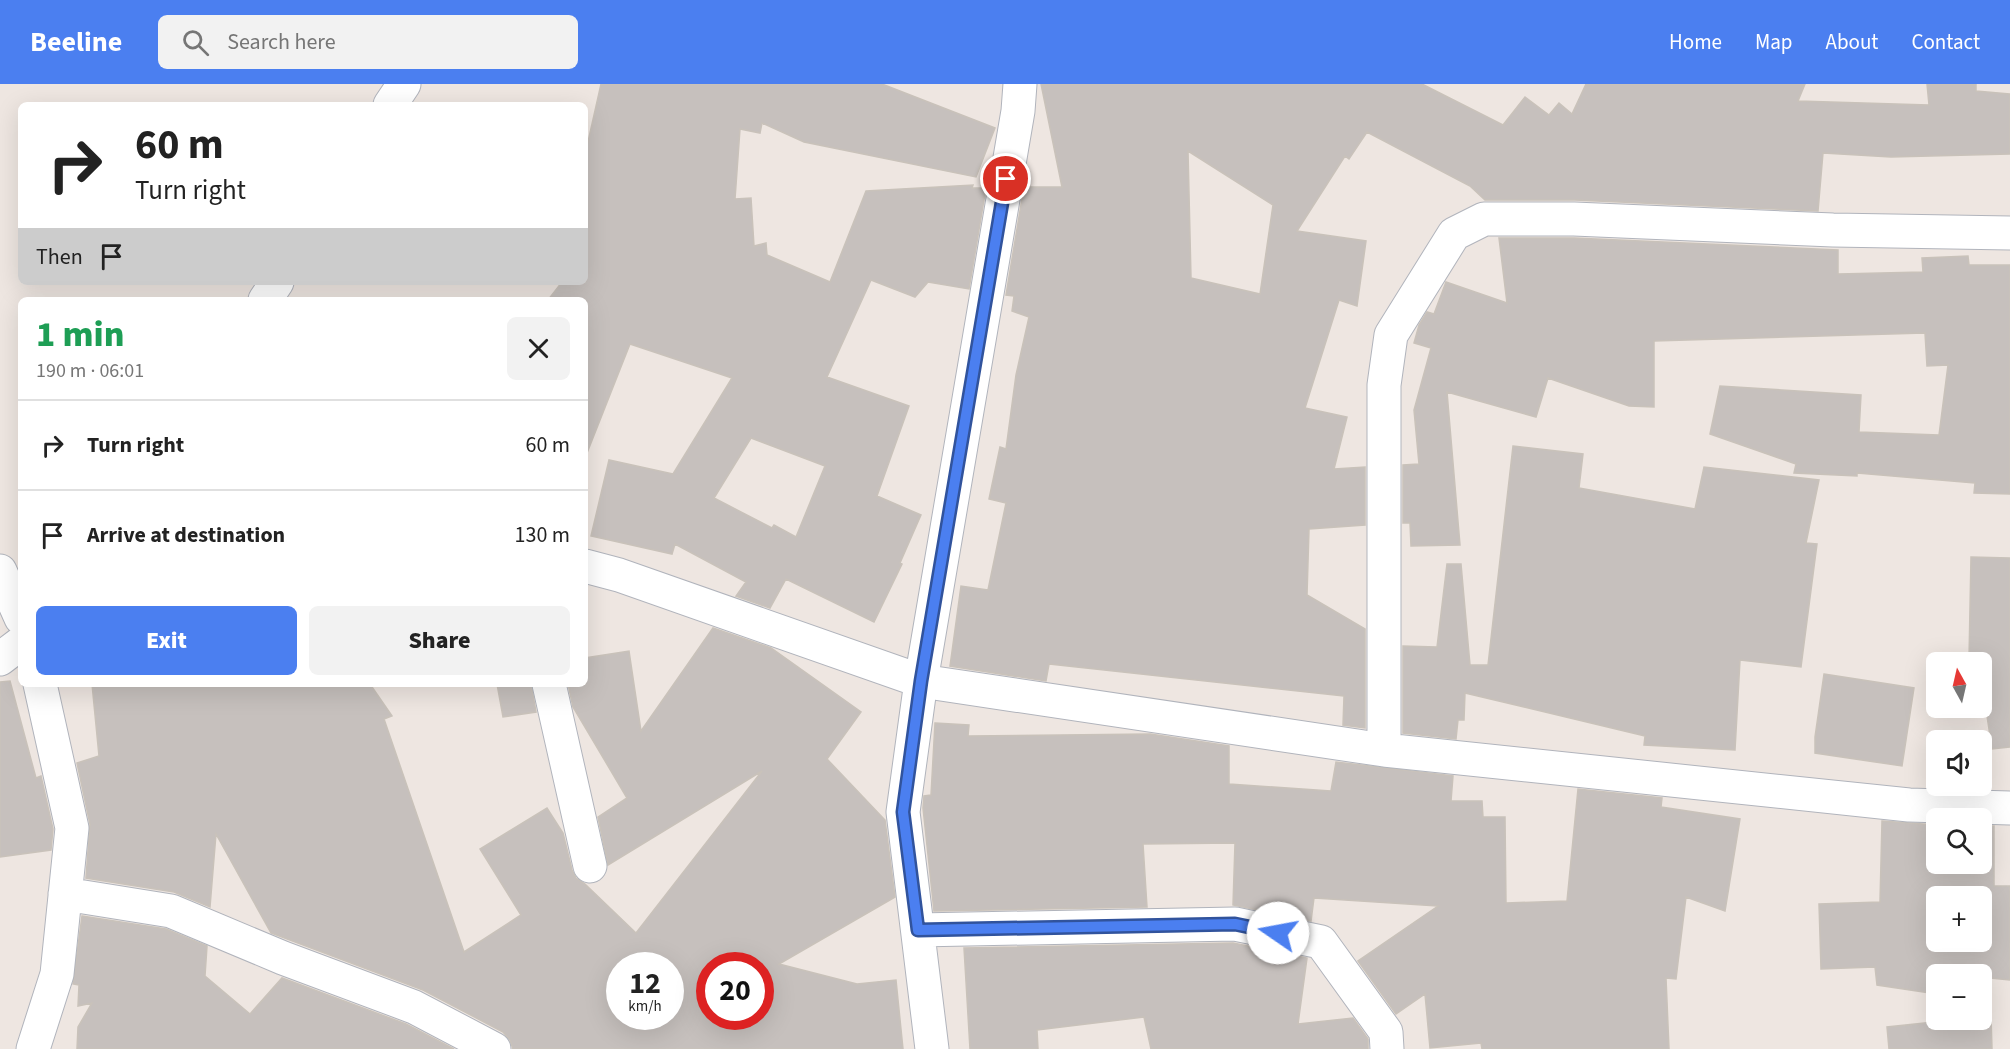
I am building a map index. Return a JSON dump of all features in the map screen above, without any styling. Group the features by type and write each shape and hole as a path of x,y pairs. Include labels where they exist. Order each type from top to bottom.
{"street":[{"path":"392,102 404,84"},
{"path":"932,1049 903,812 921,681 1018,111 1020,84"},
{"path":"1384,750 1384,385 1391,335 1454,234 1484,219 1563,219 1833,230 2010,233"},
{"path":"588,567 620,574 921,681 1384,750 1909,805 2010,808"},
{"path":"0,571 18,611"},
{"path":"0,659 18,645"},
{"path":"33,1049 57,974 72,828 41,687"},
{"path":"550,687 590,866"},
{"path":"64,894 171,911 283,958 414,1007 494,1049"},
{"path":"918,930 1235,924 1321,942 1386,1032 1387,1049"}],"building":[{"path":"601,84 882,84 995,128 976,177 804,142 762,123 760,133 740,129 735,199 751,198 754,246 766,243 767,255 830,282 866,191 973,185 972,188 986,188 969,289 928,282 915,297 871,280 827,377 909,406 877,496 921,515 900,563 902,564 874,622 786,579 770,608 736,596 746,582 675,544 672,554 591,536 609,460 673,474 732,378 630,344 588,450 588,297 550,297 560,285 588,285 588,142","holes":["751,438 825,466 796,537 774,525 772,528 714,498"]},
{"path":"1041,84 1422,84 1503,125 1525,97 1549,115 1559,103 1572,114 1586,84 1805,84 1798,101 1929,105 1927,84 1976,84 1976,91 2010,94 2010,154 1891,157 1823,153 1818,211 1575,200 1485,200 1470,186 1367,132 1349,159 1345,156 1297,231 1366,241 1357,306 1339,300 1305,408 1347,417 1334,469 1365,467 1365,525 1309,529 1307,595 1365,629 1365,728 1343,725 1344,696 1049,664 1046,681 950,666 961,586 988,590 1006,503 989,499 1000,447 1006,449 1016,375 1029,317 1012,311 1014,296 1006,295 1024,187 1062,187","holes":["1188,151 1273,205 1260,294 1191,278"]},
{"path":"1499,238 1574,238 1838,250 1838,274 1923,272 1922,258 1968,256 1969,265 2010,265 2010,494 1974,493 1975,483 1857,473 1857,476 1794,473 1796,464 1710,434 1720,386 1861,395 1859,432 1939,435 1948,365 1927,366 1925,333 1654,341 1654,407 1629,406 1548,378 1536,417 1447,392 1460,545 1411,546 1410,523 1403,523 1403,465 1419,464 1414,410 1431,348 1414,343 1419,325 1427,312 1434,314 1446,282 1507,303"},
{"path":"1513,446 1583,454 1579,488 1695,509 1704,467 1819,480 1806,543 1817,544 1801,667 1740,660 1735,750 1644,745 1645,736 1465,693 1464,720 1458,720 1456,739 1403,733 1403,646 1437,647 1447,564 1461,564 1470,665 1488,665"},
{"path":"1971,557 2010,558 2010,747 1992,749 1992,730 1989,730 1987,718 1992,718 1992,652 1969,652"},
{"path":"713,628 771,648 861,712 827,759 885,820 895,897 779,964 857,984 896,980 903,1049 513,1049 510,1040 503,1032 423,990 271,933 216,834 210,907 174,892 86,878 90,824 77,763 99,756 92,687 372,687 392,716 384,719 464,952 521,915 480,849 547,808 563,833 576,878 636,933 762,771 608,865 598,817 627,798 573,707 569,687 588,687 588,658 629,651 641,731"},
{"path":"1824,674 1914,688 1902,766 1815,753 1815,737"},
{"path":"10,681 36,778 41,776 53,829 51,850 0,857 0,682"},
{"path":"498,687 532,687 536,712 503,717"},
{"path":"935,723 969,725 968,736 1150,734 1229,746 1229,784 1331,791 1336,762 1453,776 1451,801 1482,801 1483,817 1505,817 1506,903 1567,901 1578,789 1662,798 1661,807 1740,819 1725,911 1686,897 1676,979 1666,978 1669,1049 1482,1049 1481,1043 1430,1048 1425,994 1396,1014 1358,961 1438,906 1314,898 1311,921 1233,905 1235,843 1143,844 1147,907 934,911 923,808 924,796 931,795"},
{"path":"1882,821 1926,824 1926,874 1992,874 1992,826 1994,826 1994,886 2010,886 2010,980 1992,978 1992,964 1926,964 1926,992 1877,985 1875,967 1821,969 1819,904 1880,902"},
{"path":"82,916 166,929 207,946 205,976 250,1014 282,978 406,1024 454,1049 77,1049 78,1027 92,1003 78,1006 79,985 73,984"},
{"path":"1233,943 1307,958 1298,1024 1353,1018 1368,1039 1368,1049 1151,1049 1144,1017 1037,1030 1038,1049 970,1049 964,948"},
{"path":"1926,1023 1926,1030 1991,1030 1992,1049 1889,1049 1887,1027"}],"route":[{"path":"1006,179 921,681 903,812 918,930 1235,924 1278,933"}]}
